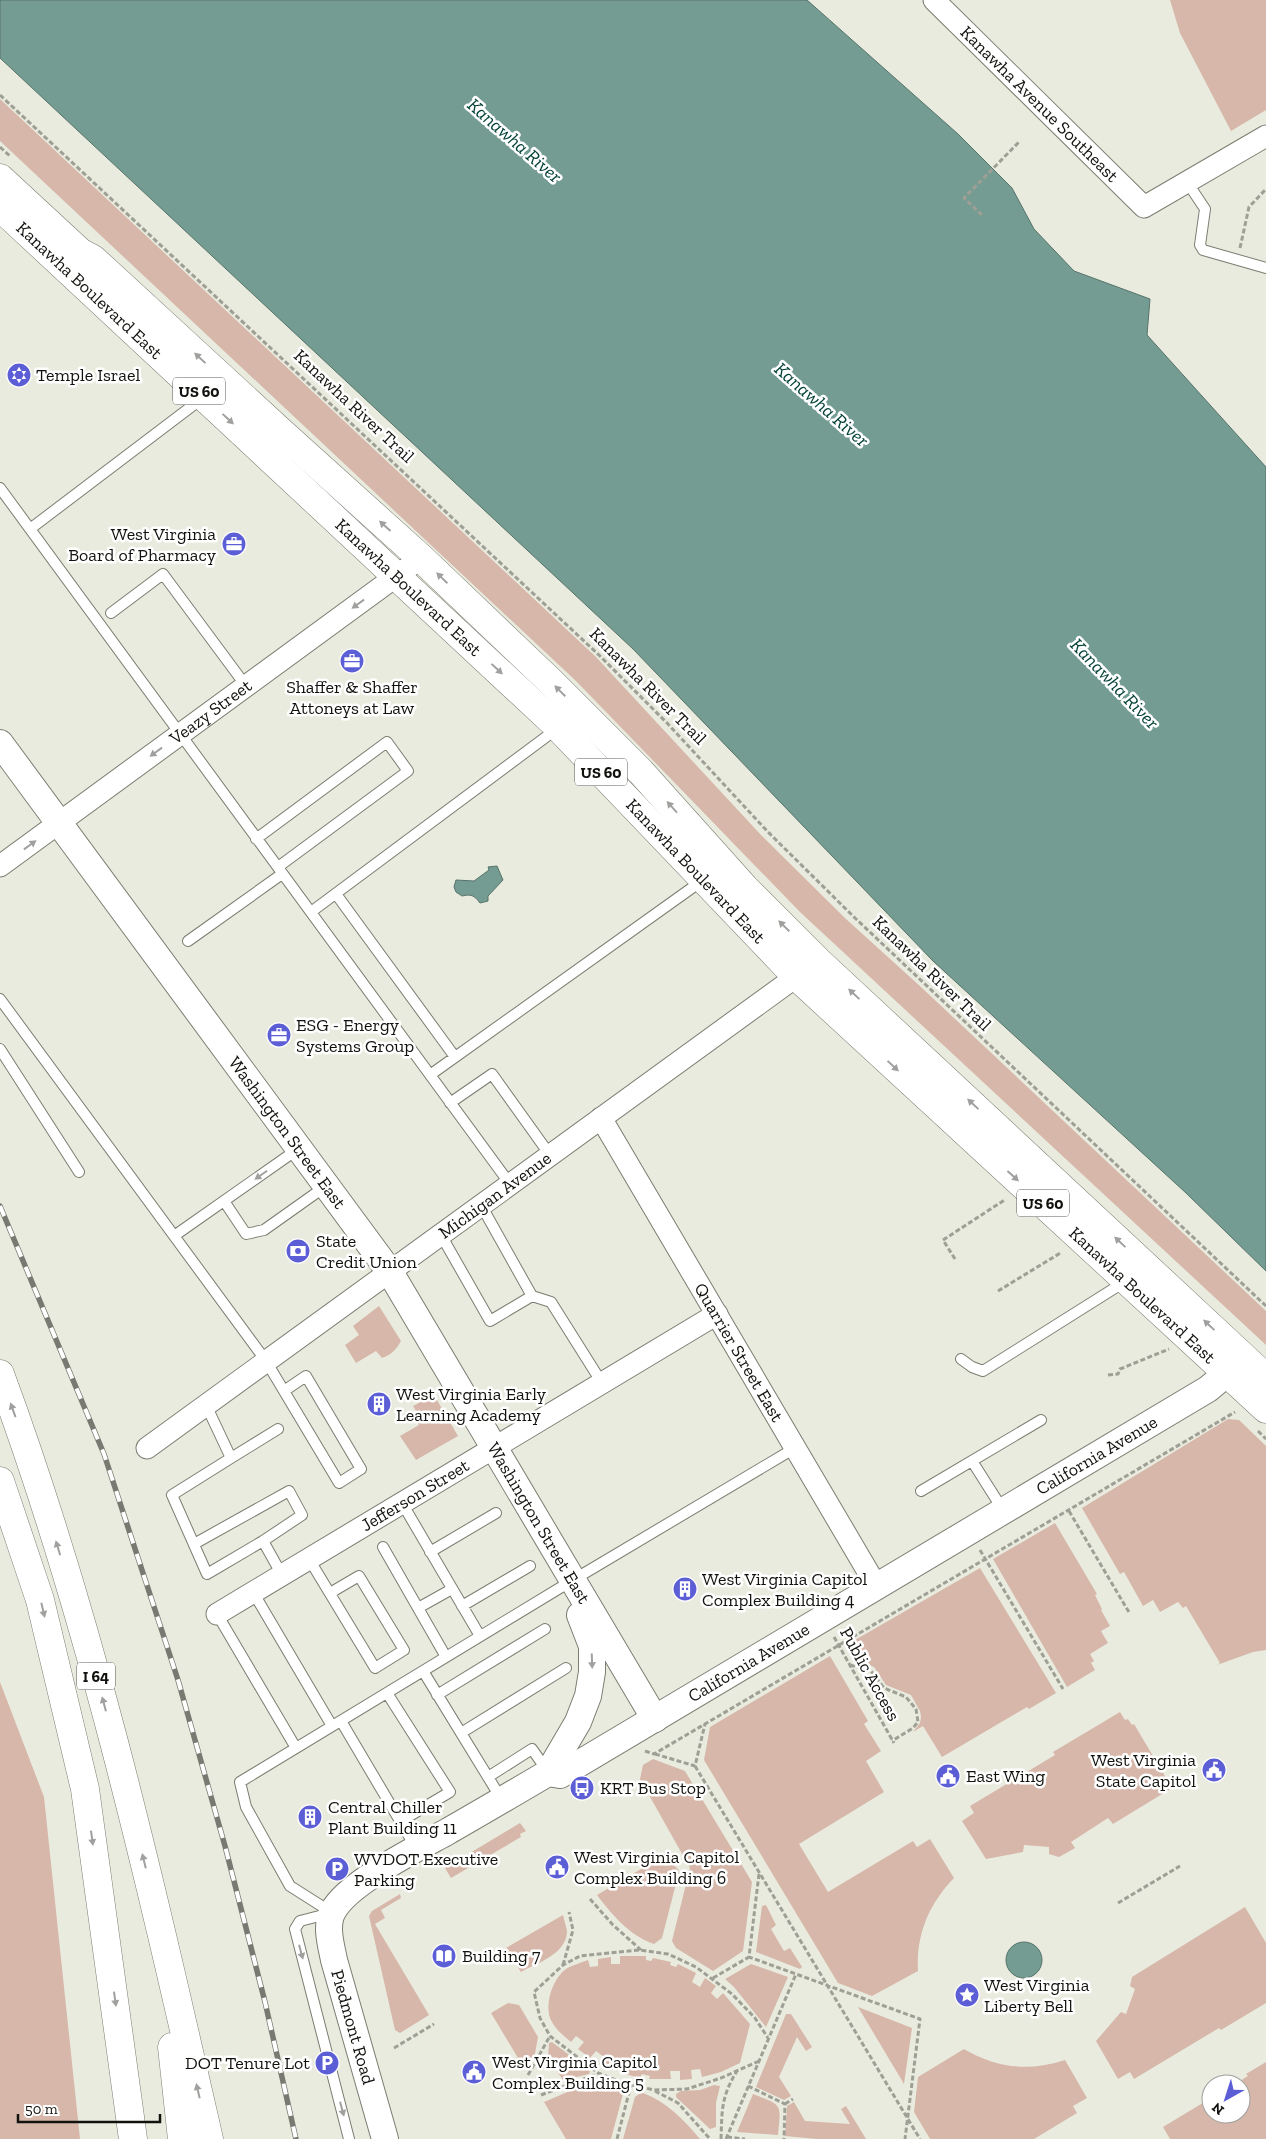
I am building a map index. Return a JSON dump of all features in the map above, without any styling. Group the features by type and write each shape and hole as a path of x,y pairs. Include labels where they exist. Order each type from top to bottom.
{"main road":[{"name":"Kanawha Boulevard East","path":"0,159 88,245 93,258"},
{"name":"Kanawha Boulevard East","path":"0,178 80,252 93,258 278,430 421,558 551,682 641,772 745,888 1236,1366 1259,1417"},
{"name":"Kanawha Boulevard East","path":"0,207 559,728 796,976 1128,1280 1236,1366 1266,1378"},
{"name":"I 64","path":"0,1374 27,1446 89,1650 122,1771 156,1909 182,2139"},
{"name":"I 64","path":"0,1481 40,1600 85,1789 133,2139"},
{"path":"156,1909 209,2139"}],"street":[{"name":"Kanawha Avenue Southeast","path":"934,0 1144,207 1187,182"},
{"path":"1187,182 1266,136"},
{"name":"Veazy Street","path":"0,866 421,558"},
{"name":"Washington Street East","path":"0,743 390,1272 655,1719"},
{"name":"Michigan Avenue","path":"147,1448 818,960"},
{"name":"Quarrier Street East","path":"601,1118 877,1587"},
{"name":"Jefferson Street","path":"217,1614 717,1314"},
{"name":"California Avenue","path":"332,1913 344,1896 417,1849 548,1773 560,1775 655,1719 1208,1389 1236,1366"},
{"path":"548,1773 578,1722 588,1696 592,1672 592,1646 577,1608 573,1580"},
{"name":"Piedmont Road","path":"332,1913 329,1938 334,1960 385,2139"}],"lane":[{"path":"1187,182 1205,209 1200,245 1204,250 1266,268"},
{"path":"30,529 204,396"},
{"path":"0,488 510,1184"},
{"path":"111,613 163,574 246,686"},
{"path":"311,912 559,728"},
{"path":"188,941 408,771 387,742 256,839"},
{"path":"430,1075 704,880"},
{"path":"336,894 455,1057"},
{"path":"0,999 266,1361 339,1483 361,1469 306,1376 284,1391"},
{"path":"0,1050 79,1172"},
{"path":"450,1103 492,1074 550,1155"},
{"path":"174,1236 298,1148"},
{"path":"224,1201 246,1234 256,1234 326,1186"},
{"path":"481,1205 532,1296 551,1302 602,1383"},
{"path":"440,1235 490,1321 532,1296"},
{"path":"961,1359 972,1367 983,1371 1128,1280"},
{"path":"206,1405 231,1458"},
{"path":"920,1491 1041,1420"},
{"path":"194,1544 289,1491 302,1515 263,1541 207,1574 172,1495 278,1429"},
{"path":"332,1913 290,1886 246,1807 240,1782 573,1580 796,1448"},
{"path":"972,1461 1003,1511"},
{"path":"402,1503 480,1636"},
{"path":"430,1552 496,1513"},
{"path":"263,1541 282,1575"},
{"path":"383,1547 446,1657"},
{"path":"309,1559 375,1668 404,1650 359,1576 330,1593"},
{"path":"462,1606 530,1566"},
{"path":"418,1608 452,1589"},
{"path":"254,1592 417,1849"},
{"path":"217,1614 296,1748"},
{"path":"438,1695 545,1630"},
{"path":"461,1733 566,1668"},
{"path":"423,1671 503,1800"},
{"path":"387,1693 450,1792 401,1821"},
{"path":"488,1777 532,1749 548,1773"},
{"path":"332,1913 300,1921 295,1929 349,2139"}],"path":[{"name":"Kanawha River Trail","path":"0,94 600,656 667,723 768,832 854,918 1266,1306"},
{"path":"982,215 964,198 1019,142"},
{"path":"1238,260 1249,207 1266,189"},
{"path":"955,1259 944,1240 1009,1197"},
{"path":"998,1291 1066,1250"},
{"path":"1108,1375 1118,1374 1120,1369 1172,1348"},
{"path":"654,1754 985,1557 1069,1511 1235,1411 1240,1413"},
{"path":"1259,1417 1266,1439"},
{"path":"1069,1511 1130,1614"},
{"path":"969,1532 1063,1689"},
{"name":"Public Access","path":"823,1618 838,1645 893,1742 914,1728 918,1722 916,1709 906,1697 884,1688 871,1671 850,1666"},
{"path":"695,1766 706,1723"},
{"path":"644,1751 695,1766 920,2139"},
{"path":"1118,1903 1180,1866"},
{"path":"749,1957 760,1872"},
{"path":"590,1899 613,1926 641,1951"},
{"path":"563,1965 573,1930 569,1912"},
{"path":"758,2061 737,2071 687,2089 654,2090 631,2085 598,2074 550,2036 540,2018 534,1992 563,1965 580,1956 641,1951 668,1954 713,1978 732,1994 755,2018 768,2038"},
{"path":"749,1957 920,2019 905,2139"},
{"path":"713,1978 749,1957"},
{"path":"745,2139 726,2138 796,1974"},
{"path":"394,2048 434,2024"},
{"path":"528,2075 550,2036"},
{"path":"721,2139 723,2102 726,2088 737,2071"},
{"path":"540,2095 598,2074"},
{"path":"617,2139 631,2085"},
{"path":"748,2086 786,2104"},
{"path":"654,2090 678,2103 710,2139"},
{"path":"786,2104 793,2099"},
{"path":"784,2139 786,2104"}],"shaded area":[{"path":"1170,0 1266,0 1266,110 1231,131 1180,33"},
{"path":"0,99 596,657 761,835 846,919 1266,1311 1266,1345 800,912 576,681 0,141"},
{"path":"379,1306 401,1341 393,1352 385,1357 382,1358 376,1351 356,1363 345,1345 359,1335 353,1326"},
{"path":"434,1395 458,1436 416,1460 400,1436 419,1425 414,1417 418,1414 413,1406"},
{"path":"1228,1419 1239,1420 1266,1446 1266,1650 1253,1652 1217,1665 1220,1663 1186,1606 1183,1608 1178,1602 1160,1612 1153,1600 1143,1606 1124,1572 1120,1574 1082,1508"},
{"path":"1055,1523 1097,1594 1095,1595 1101,1610 1110,1626 1101,1631 1108,1643 1090,1654 1094,1661 1091,1663 1095,1670 1067,1687 993,1559"},
{"path":"980,1568 1056,1693 1029,1709 1027,1707 942,1757 923,1726 913,1732 920,1723 921,1717 920,1711 911,1695 886,1685 874,1667 858,1661 848,1644"},
{"path":"830,1656 868,1721 864,1724 881,1751 866,1761 884,1792 799,1844 828,1892 913,1841 917,1847 930,1839 954,1878 938,1898 926,1920 919,1945 918,1971 872,1996 838,1983 704,1760 710,1727"},
{"path":"0,1682 44,1797 80,2139 0,2139"},
{"path":"1120,1712 1125,1720 1128,1719 1132,1725 1134,1724 1172,1788 1113,1824 1108,1818 1071,1842 1075,1848 1059,1857 1049,1854 1049,1847 1024,1845 1023,1852 986,1859 962,1821 974,1813 970,1806 1055,1755 1053,1752"},
{"path":"653,1759 685,1771 752,1882 743,1951 713,1971 676,1948 672,1941 690,1868 640,1779 643,1765"},
{"path":"520,1823 526,1831 520,1834 521,1837 451,1878 445,1868"},
{"path":"663,1856 679,1872 662,1938 654,1944 622,1924 597,1895"},
{"path":"400,1894 401,1898 381,1910 385,1918 375,1924 429,2015 400,2033 395,2030 369,1916 372,1911"},
{"path":"766,1905 776,1925 771,1929 784,1951 790,1948 802,1967 800,1969 756,1952 762,1906"},
{"path":"1245,1907 1266,1943 1266,2003 1221,2030 1219,2028 1134,2079 1130,2072 1118,2079 1096,2041 1121,2012 1126,2014 1135,1989 1130,1986 1132,1977"},
{"path":"563,1915 567,1931 566,1939 562,1946 550,1957 521,1972 506,1948"},
{"path":"620,1956 646,1956 646,1960 651,1961 653,1958 671,1962 670,1965 676,1967 678,1964 696,1973 692,1982 700,1987 705,1978 716,1986 711,1993 717,1999 723,1993 750,2024 740,2063 721,2072 702,2077 700,2069 691,2070 692,2079 680,2080 680,2071 670,2071 671,2079 649,2079 650,2076 642,2074 640,2078 625,2074 625,2070 619,2067 617,2071 599,2063 604,2057 596,2051 590,2058 578,2049 584,2042 576,2036 571,2042 560,2033 549,2016 548,2009 550,1994 557,1979 566,1969 588,1960 590,1967 598,1966 598,1959 611,1957 611,1964 620,1964"},
{"path":"751,1964 788,1977 766,2027 734,1987 725,1979"},
{"path":"508,2003 519,2005 538,2037 534,2059 524,2068 491,2013"},
{"path":"858,2007 912,2028 904,2084"},
{"path":"786,2014 791,2014 812,2047 806,2051 797,2037 779,2077 791,2096 784,2100 756,2087"},
{"path":"552,2042 588,2069 589,2074 563,2080 548,2058 549,2043"},
{"path":"964,2049 988,2060 1013,2066 1039,2066 1065,2060 1087,2098 1073,2106 1077,2113 1034,2139 930,2139 914,2112 918,2077"},
{"path":"1266,2062 1266,2139 1170,2139 1163,2127 1201,2104 1201,2124 1251,2124 1251,2074 1246,2074"},
{"path":"584,2085 617,2087 623,2094 611,2139 566,2139 544,2102"},
{"path":"714,2085 720,2086 716,2103 716,2127 710,2129 676,2097 676,2094 681,2091 700,2090"},
{"path":"643,2093 660,2101 674,2112 700,2139 623,2139 635,2097"},
{"path":"753,2094 770,2101 778,2107 780,2117 778,2135 737,2132"},
{"path":"794,2102 805,2121 850,2124 841,2109 846,2106 866,2139 817,2139 785,2136 787,2106"}],"water":[{"name":"Kanawha River","path":"0,0 807,0 958,134 1012,188 1034,229 1074,271 1150,299 1147,335 1266,467 1266,1271 1186,1193 933,961 633,649 0,58"},
{"path":"497,866 503,880 488,896 488,901 480,903 472,896 462,896 456,892 454,887 456,880 474,881 489,870 488,867"},
{"path":"1024,1942 1036,1948 1042,1960 1036,1972 1024,1978 1012,1972 1006,1960 1012,1948"}],"railway":[{"path":"0,1206 104,1454 178,1680 225,1846 265,2002 296,2139"}],"place":[{"name":"Temple Israel","path":"19,375"},
{"name":"West Virginia Board of Pharmacy","path":"234,544"},
{"name":"Shaffer & Shaffer Attoneys at Law","path":"352,661"},
{"name":"ESG - Energy Systems Group","path":"279,1035"},
{"name":"State Credit Union","path":"298,1251"},
{"name":"West Virginia Early Learning Academy","path":"379,1404"},
{"name":"West Virginia Capitol Complex Building 4","path":"685,1589"},
{"name":"West Virginia State Capitol","path":"1214,1770"},
{"name":"East Wing","path":"948,1776"},
{"name":"KRT Bus Stop","path":"582,1788"},
{"name":"Central Chiller Plant Building 11","path":"310,1817"},
{"name":"West Virginia Capitol Complex Building 6","path":"557,1867"},
{"name":"WVDOT Executive Parking","path":"337,1869"},
{"name":"Building 7","path":"444,1956"},
{"name":"West Virginia Liberty Bell","path":"967,1995"},
{"name":"DOT Tenure Lot","path":"327,2063"},
{"name":"West Virginia Capitol Complex Building 5","path":"474,2072"}]}
